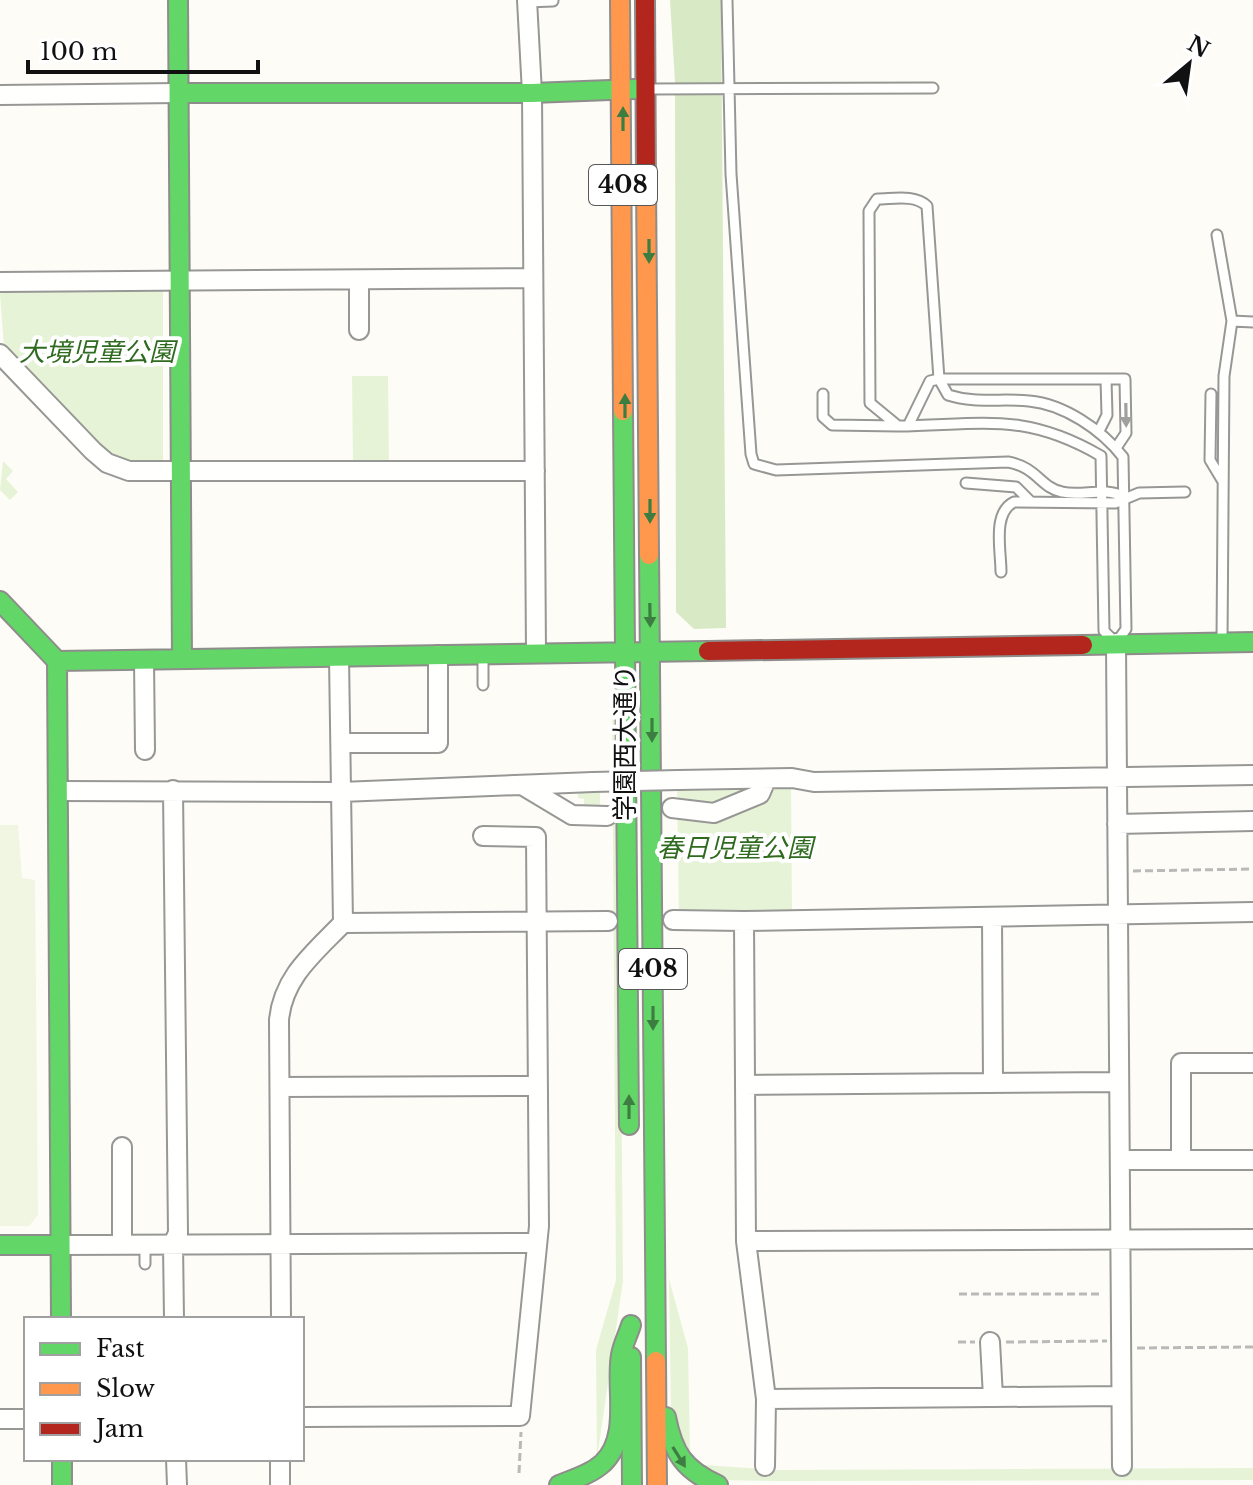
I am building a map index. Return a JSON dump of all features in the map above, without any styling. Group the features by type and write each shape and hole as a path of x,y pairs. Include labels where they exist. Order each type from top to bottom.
{"main road":[{"path":"178,0 182,659"},
{"name":"学園西大通り","path":"620,0 630,1152"},
{"name":"学園西大通り","path":"645,0 657,1485"},
{"path":"179,93 532,93 648,89"},
{"path":"0,601 57,661 61,791 61,1317"},
{"path":"57,661 1253,642"},
{"path":"0,1245 60,1245"},
{"path":"559,1485 583,1478 600,1467 620,1435 621,1355 631,1317 632,1485"},
{"path":"654,1327 663,1357 665,1411 671,1446 678,1460 691,1474 718,1485"},
{"path":"62,1461 62,1485"}],"street":[{"path":"524,9 532,93 536,653"},
{"path":"0,95 179,93"},
{"path":"0,282 532,278"},
{"path":"359,280 359,330"},
{"path":"0,356 107,463 129,471 535,471"},
{"path":"1116,643 1120,1294 1126,1345 1120,1396 1122,1466"},
{"path":"342,743 438,743 438,655"},
{"path":"281,1317 279,1020 285,988 343,923 339,657"},
{"path":"144,660 145,750"},
{"path":"61,791 341,792 678,780 1253,775"},
{"path":"672,808 714,813 760,794 766,780"},
{"path":"522,785 572,815 607,816"},
{"path":"173,790 178,1217 173,1244 174,1317"},
{"path":"1117,824 1253,821"},
{"path":"304,1417 520,1416 537,1243 536,837 483,836"},
{"path":"673,920 1253,912"},
{"path":"992,917 993,1083"},
{"path":"343,923 608,921"},
{"path":"744,921 746,1241 766,1399 765,1466"},
{"path":"1181,1160 1181,1063 1253,1063"},
{"path":"745,1085 1119,1082"},
{"path":"280,1087 538,1086"},
{"path":"122,1147 122,1244"},
{"path":"1120,1160 1253,1160"},
{"path":"746,1241 1253,1239"},
{"path":"60,1245 537,1243"},
{"path":"990,1342 993,1397"},
{"path":"766,1399 1120,1396"},
{"path":"0,1419 24,1419"},
{"path":"176,1461 177,1485"},
{"path":"280,1461 280,1485"}],"lane":[{"path":"727,0 728,89 748,423 754,464 776,470 1008,462 1036,472 1050,487 1062,492 1102,498"},
{"path":"524,9 553,1"},
{"path":"648,89 933,88"},
{"path":"903,426 870,403 869,211 877,199 913,199 927,206 939,379 948,395 969,401 1040,403 1099,431 1113,444 1123,457 1126,629 1116,643 1104,631 1101,456 1113,444 1126,433 1125,379 939,379 930,381 903,426"},
{"path":"1217,235 1232,321 1224,376 1222,642"},
{"path":"1232,321 1253,322"},
{"path":"1099,431 1107,415 1106,379"},
{"path":"823,394 823,417 832,425 850,428 1025,424 1077,442 1101,456"},
{"path":"1211,394 1210,460 1222,480"},
{"path":"966,483 1016,487 1031,502"},
{"path":"1001,572 1000,516 1005,506 1014,502 1102,498 1115,492 1124,497 1139,493 1185,492"},
{"path":"483,654 483,685"},
{"path":"145,1244 145,1264"}],"path":[{"path":"1130,871 1253,869"},
{"path":"959,1294 1120,1294"},
{"path":"958,1342 1253,1347"},
{"path":"519,1473 521,1447"}],"green space":[{"path":"670,0 721,0 726,628 694,629 676,612 675,82"},
{"name":"大境児童公園","path":"163,287 163,465 140,465 106,453 4,347 0,294 5,288"},
{"path":"352,376 388,376 389,464 353,464"},
{"path":"3,461 13,471 6,479 18,492 10,500 0,490"},
{"path":"618,693 623,1281 597,1458 596,1350 616,1280 612,694"},
{"name":"春日児童公園","path":"791,783 792,911 691,914 679,918 677,786"},
{"path":"578,789 600,789 600,814 584,814 584,799 578,798"},
{"path":"0,825 18,825 22,878 35,880 38,1215 29,1226 0,1226"},
{"path":"669,1279 688,1348 690,1454 671,1412"},
{"path":"704,1465 777,1470 1253,1468 1253,1480 718,1480"}],"traffic: fast":[{"path":"178,0 182,659"},
{"path":"179,93 532,93 636,89"},
{"path":"623,411 629,1125"},
{"path":"649,555 656,1361"},
{"path":"0,601 57,661 61,1317"},
{"path":"1083,645 1253,642"},
{"path":"57,661 708,651"},
{"path":"0,1245 60,1245"},
{"path":"559,1485 593,1470 612,1452 619,1426 621,1355 631,1325"},
{"path":"631,1357 632,1485"},
{"path":"666,1417 672,1441 682,1459 697,1473 718,1485"},
{"path":"62,1461 62,1485"}],"traffic: slow":[{"path":"620,0 623,411"},
{"path":"646,183 649,555"},
{"path":"656,1361 657,1485"}],"traffic: jam":[{"path":"645,0 646,183"},
{"path":"708,651 1083,645"}]}
